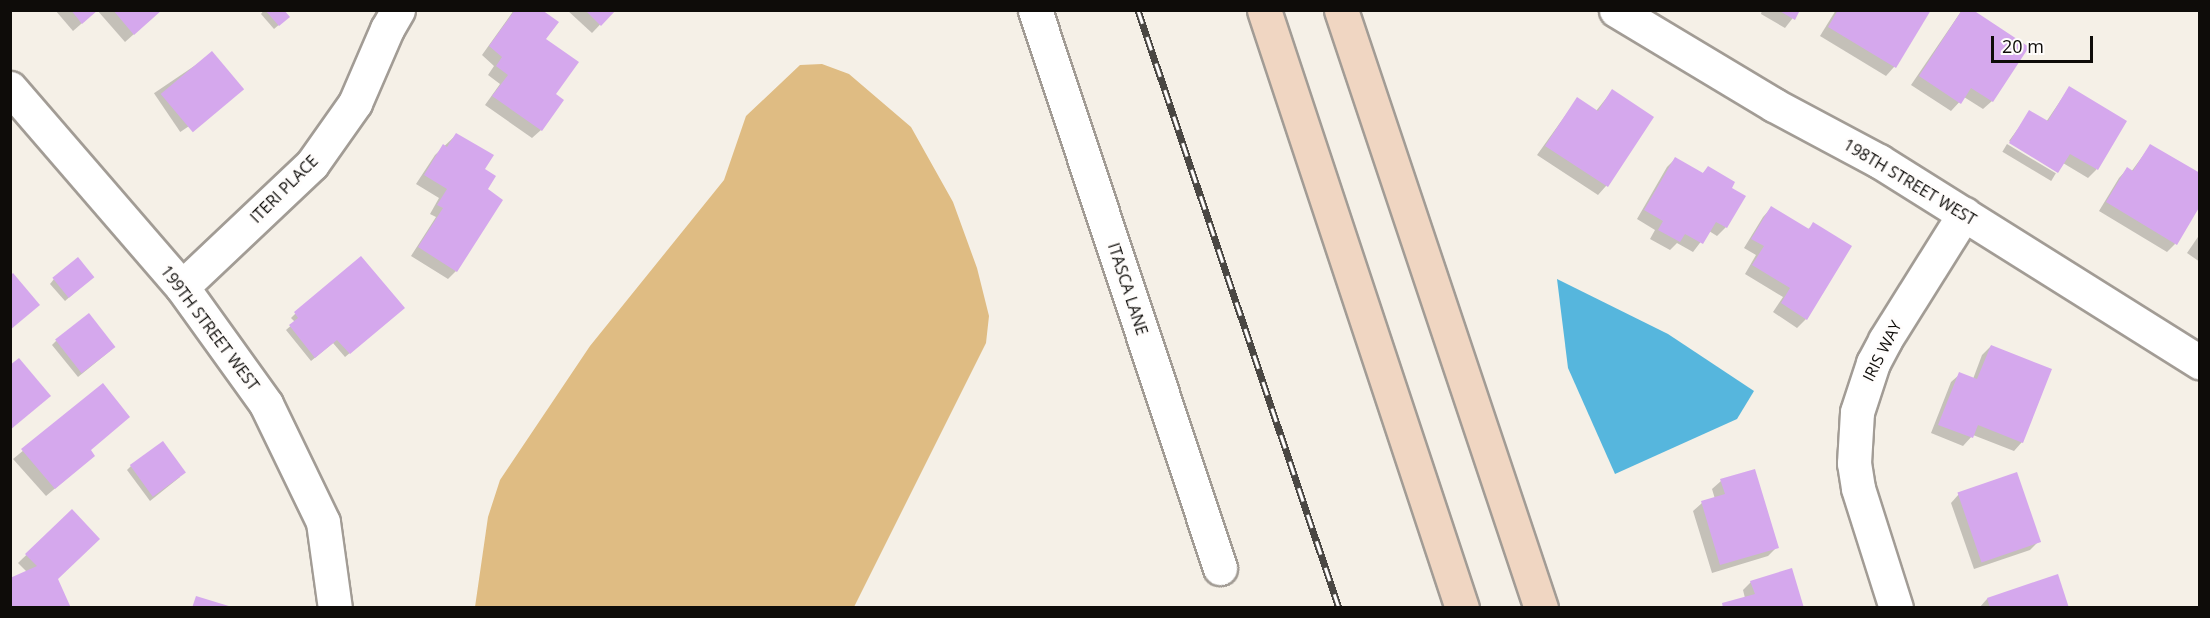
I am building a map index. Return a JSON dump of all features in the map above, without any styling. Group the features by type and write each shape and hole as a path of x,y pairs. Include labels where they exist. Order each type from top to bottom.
{"main road":[{"path":"1264,10 1462,608"},
{"path":"1341,10 1541,608"}],"street":[{"name":"ITERI PLACE","path":"182,287 312,164 355,103 387,28 398,10"},
{"name":"ITASCA LANE","path":"1035,10 1220,568"},
{"name":"198TH STREET WEST","path":"1616,10 1774,105 1852,145 2199,362"},
{"name":"199TH STREET WEST","path":"10,88 182,287 266,404 322,522 335,608"},
{"name":"IRIS WAY","path":"1896,608 1858,488 1854,463 1857,412 1877,355 1964,214"}],"shaded area":[{"path":"822,64 849,74 911,127 953,202 977,268 989,316 986,343 854,607 475,607 488,517 500,480 590,346 724,180 746,116 800,65"}],"water":[{"path":"1557,279 1668,334 1754,391 1737,419 1615,474 1568,368"}],"building":[{"path":"71,10 98,10 82,24"},
{"path":"113,10 162,10 134,35"},
{"path":"265,10 284,10 290,17 279,26"},
{"path":"515,10 542,10 559,22 546,39 579,62 556,94 564,100 542,131 492,96 508,75 496,66 502,57 489,46"},
{"path":"585,10 616,10 601,26"},
{"path":"1778,10 1800,10 1795,20"},
{"path":"1838,10 1931,10 1896,68 1828,27"},
{"path":"1962,10 1973,10 2029,47 1993,102 1971,88 1961,104 1919,76"},
{"path":"212,51 244,89 193,132 161,94"},
{"path":"2069,86 2127,121 2098,170 2070,154 2058,173 2009,143 2029,110 2048,121"},
{"path":"1612,89 1654,117 1608,187 1545,146 1577,97 1598,111"},
{"path":"456,133 494,155 485,169 496,176 488,189 503,200 457,272 418,247 443,208 437,205 447,189 424,175 443,144 447,147"},
{"path":"2150,144 2200,173 2200,206 2177,245 2106,202 2127,167 2133,171"},
{"path":"1675,157 1703,173 1708,166 1735,182 1732,188 1746,196 1727,228 1716,222 1703,244 1685,234 1680,242 1658,230 1663,221 1644,210"},
{"path":"1771,206 1809,229 1813,222 1852,246 1807,320 1781,303 1790,288 1752,265 1764,246 1751,239"},
{"path":"361,256 405,308 350,354 337,340 315,358 289,325 298,318 294,312"},
{"path":"78,257 94,277 69,298 52,278"},
{"path":"13,273 40,305 10,330 10,276"},
{"path":"89,313 115,347 82,373 55,339"},
{"path":"1991,345 2052,369 2023,443 1978,425 1973,438 1938,425 1959,372 1977,379"},
{"path":"19,358 51,396 10,430 10,365"},
{"path":"103,383 130,417 91,450 95,456 55,489 21,449"},
{"path":"163,441 186,473 153,497 130,465"},
{"path":"1755,469 1779,548 1720,565 1701,501 1725,494 1720,479"},
{"path":"2017,472 2041,542 1982,562 1957,493"},
{"path":"72,509 100,539 58,579 71,608 10,608 10,578 37,566 25,554"},
{"path":"1792,568 1804,608 1723,608 1722,603 1755,594 1750,581"},
{"path":"2058,574 2069,608 1990,608 1987,598"},
{"path":"196,596 232,607 232,608 192,608"}],"railway":[{"path":"1138,10 1339,608"}]}
